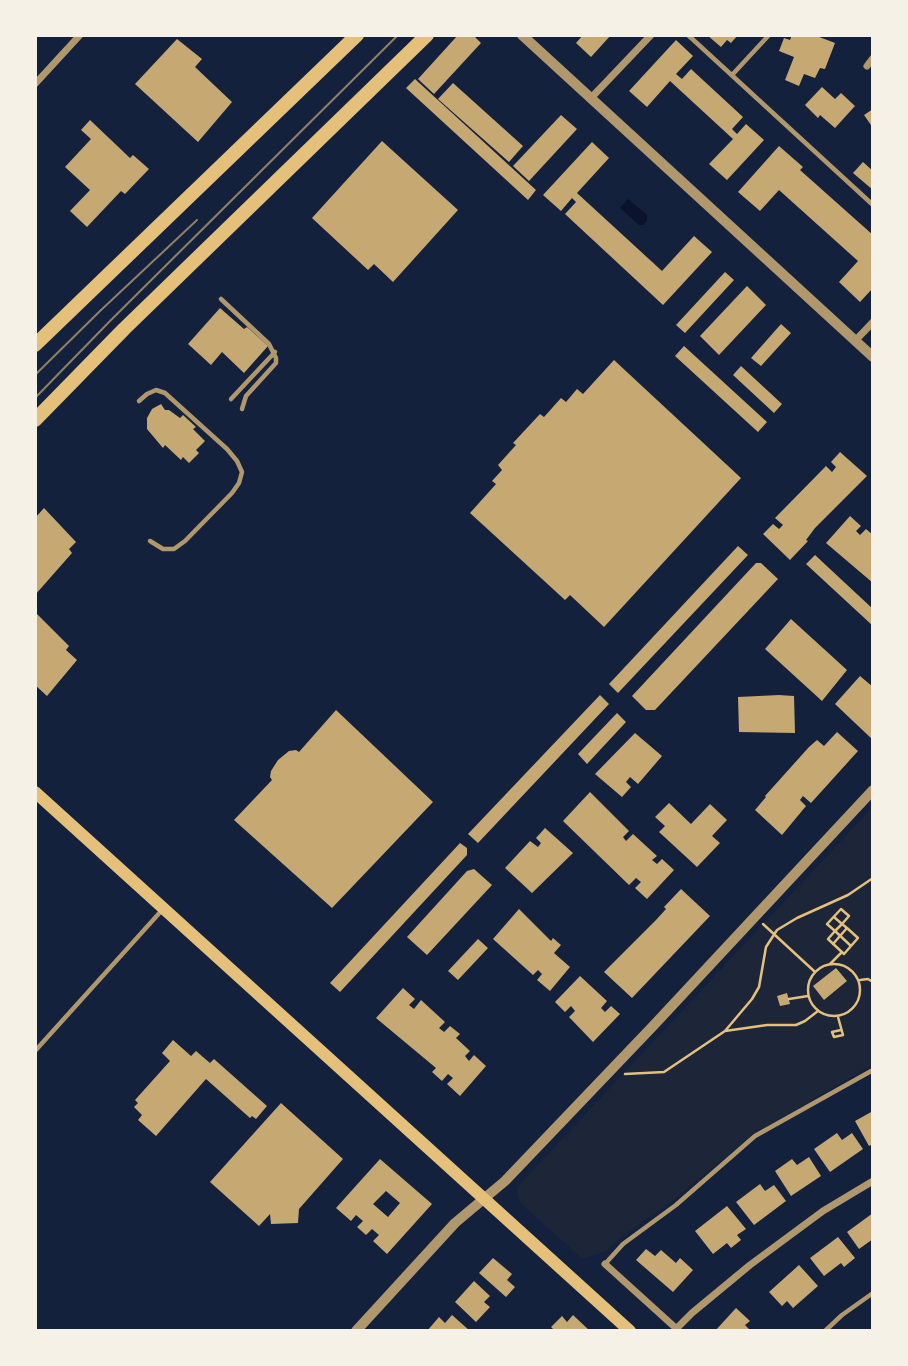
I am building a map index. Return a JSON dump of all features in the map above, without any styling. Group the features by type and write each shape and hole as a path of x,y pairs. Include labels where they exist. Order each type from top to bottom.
{"main road":[{"path":"35,345 357,35"},
{"path":"35,420 124,329 427,35"},
{"path":"35,792 629,1331"}],"street":[{"path":"35,83 80,35"},
{"path":"522,35 873,357"},
{"path":"591,99 651,35"},
{"path":"867,66 873,58"},
{"path":"855,341 873,322"},
{"path":"356,1331 455,1223 514,1171 873,790"},
{"path":"606,1264 678,1330 692,1313 750,1265 823,1211 873,1181"}],"lane":[{"path":"688,35 871,203 873,196"},
{"path":"732,75 769,35"},
{"path":"221,299 275,352 276,363 246,396 242,409"},
{"path":"230,398 275,352"},
{"path":"139,401 156,390 165,393 227,449 242,472 232,493 185,541 174,549 163,549 150,541"},
{"path":"35,1051 163,909"},
{"path":"606,1264 623,1244 676,1205 755,1136 873,1070"},
{"path":"825,1331 873,1293"}],"path":[{"path":"625,1074 664,1072 725,1031 759,987 765,947 774,934 782,926 848,895 873,878"},
{"path":"834,917 842,924 847,928 858,938 851,946 844,954 828,939 835,931 842,924 849,916 841,909 827,924 835,931 851,946"},
{"path":"755,917 815,972"},
{"path":"833,944 847,928"},
{"path":"830,964 847,967 859,980 861,988 856,1005 838,1016 825,1015 818,1011 808,996 808,988 815,972 830,964 842,951"},
{"path":"859,980 868,979 873,982"},
{"path":"789,999 808,996"},
{"path":"725,1031 767,1025 796,1025 818,1011"},
{"path":"838,1016 841,1030"}],"shaded area":[{"path":"628,199 647,215 647,221 643,225 639,225 620,208"},
{"path":"873,807 873,1064 754,1134 606,1251 583,1259 520,1203 517,1191 521,1183"}],"building":[{"path":"458,35 473,35 481,43 434,94 418,79"},
{"path":"583,35 611,35 591,57 576,43"},
{"path":"707,35 738,35 731,43 727,40 721,47"},
{"path":"792,35 814,35 835,43 825,69 820,68 815,78 804,74 799,86 785,80 794,57 779,51 784,38 790,40"},
{"path":"177,39 202,59 195,67 232,102 198,142 135,84"},
{"path":"676,40 693,56 676,74 682,79 691,69 743,117 732,129 737,134 746,124 764,140 727,180 709,164 733,139 670,81 647,107 629,91"},
{"path":"415,79 536,190 528,200 406,88"},
{"path":"453,83 523,146 509,162 438,99"},
{"path":"822,87 835,99 841,93 855,106 835,128 820,115 818,118 805,105"},
{"path":"873,109 873,128 864,115"},
{"path":"561,115 577,129 529,181 513,166"},
{"path":"90,120 130,158 133,155 149,169 125,194 121,191 87,227 70,211 90,190 65,167 91,139 81,130"},
{"path":"382,141 458,210 393,282 374,264 368,270 312,218"},
{"path":"592,142 609,158 577,193 662,271 694,236 712,252 663,305 565,214 576,202 572,198 561,211 543,195"},
{"path":"779,146 803,167 800,170 873,235 873,288 860,302 839,282 858,261 779,190 760,211 738,192"},
{"path":"863,162 873,171 873,190 853,173"},
{"path":"725,272 734,280 685,333 676,325"},
{"path":"747,286 766,305 719,355 700,336"},
{"path":"220,308 268,346 244,373 222,352 211,365 188,344"},
{"path":"781,324 791,333 761,366 751,358"},
{"path":"684,346 767,422 758,432 675,356"},
{"path":"614,360 741,478 604,627 570,595 565,600 470,513 496,484 492,481 502,470 498,465 516,445 513,443 540,414 544,417 561,398 566,402 577,389 583,394"},
{"path":"741,366 782,404 774,413 733,375"},
{"path":"161,404 165,410 180,418 183,415 196,427 193,429 205,441 196,450 199,453 189,463 183,457 181,460 165,445 163,448 147,429 147,418 152,409"},
{"path":"840,452 867,476 815,528 806,540 808,541 790,560 763,534 773,524 779,529 783,525 775,518 826,466 832,472 836,467 831,462"},
{"path":"44,508 76,542 69,549 72,553 35,595 35,518"},
{"path":"850,516 861,526 856,531 860,535 866,529 873,535 873,583 826,543"},
{"path":"738,546 748,555 618,693 609,684"},
{"path":"815,555 873,609 873,626 806,564"},
{"path":"756,563 761,563 778,579 655,710 646,710 632,696"},
{"path":"35,612 69,646 66,650 77,660 47,696 35,685"},
{"path":"791,619 847,670 822,701 765,649"},
{"path":"860,676 873,687 873,740 835,704"},
{"path":"600,695 609,704 478,843 468,834"},
{"path":"794,696 795,733 739,732 738,697"},
{"path":"336,710 433,802 332,908 234,820 272,780 271,771 278,760 289,751 299,752"},
{"path":"617,713 626,722 587,764 578,754"},
{"path":"837,732 858,751 811,803 803,796 800,800 806,806 782,835 755,810 809,747 817,740 824,746"},
{"path":"635,733 662,756 638,784 630,777 626,782 631,787 622,797 595,774"},
{"path":"590,792 629,831 623,837 626,841 633,834 657,856 652,860 657,864 662,859 674,870 647,899 635,888 641,882 636,878 629,885 563,821"},
{"path":"669,803 691,824 710,804 727,820 712,836 720,843 697,867 659,832 665,826 655,817"},
{"path":"545,828 573,853 532,893 505,868 530,841 538,847 541,843 536,838"},
{"path":"460,843 467,848 467,855 340,992 330,983"},
{"path":"474,869 492,885 427,955 407,937 467,871"},
{"path":"681,889 710,916 632,998 604,972 656,920"},
{"path":"519,909 551,941 553,938 561,945 554,953 570,967 550,991 537,980 542,974 538,970 533,975 493,939"},
{"path":"478,939 488,948 458,980 448,971"},
{"path":"836,968 847,981 824,1000 813,986"},
{"path":"580,976 607,1001 601,1008 605,1012 611,1006 620,1014 593,1042 569,1017 575,1011 571,1006 565,1012 555,1002"},
{"path":"403,988 415,999 409,1005 414,1009 421,1000 445,1022 439,1028 444,1032 450,1026 460,1034 456,1038 470,1051 465,1056 469,1061 474,1055 486,1066 460,1096 447,1084 453,1078 448,1074 442,1081 432,1072 436,1068 376,1018"},
{"path":"787,993 790,1004 780,1006 777,996"},
{"path":"173,1040 191,1056 196,1051 210,1063 214,1059 267,1106 256,1119 252,1116 250,1118 206,1079 156,1136 138,1120 142,1115 134,1107 138,1103 135,1100 170,1061 162,1053"},
{"path":"281,1103 343,1159 299,1209 298,1223 271,1224 270,1214 259,1226 210,1182"},
{"path":"873,1111 873,1144 869,1146 855,1121"},
{"path":"837,1133 842,1140 852,1133 863,1149 830,1172 814,1149"},
{"path":"809,1157 821,1176 791,1196 775,1171 792,1159 797,1165"},
{"path":"380,1159 432,1204 387,1254 373,1241 379,1235 372,1229 366,1235 357,1227 363,1221 356,1215 351,1221 336,1208","holes":["386,1191 400,1203 388,1217 373,1204"]},
{"path":"760,1184 765,1191 774,1185 786,1201 754,1225 736,1202"},
{"path":"727,1206 746,1229 737,1235 741,1240 731,1248 727,1243 713,1254 695,1231"},
{"path":"873,1213 873,1239 859,1249 847,1232"},
{"path":"838,1237 855,1258 844,1267 841,1263 824,1276 810,1258"},
{"path":"646,1249 655,1256 661,1250 676,1263 680,1258 693,1270 673,1292 636,1260"},
{"path":"493,1258 512,1274 507,1280 515,1287 506,1297 479,1273"},
{"path":"799,1265 818,1286 793,1308 787,1301 782,1306 769,1292"},
{"path":"474,1281 490,1296 484,1302 490,1307 476,1322 455,1302"},
{"path":"736,1308 750,1321 745,1325 751,1331 715,1331"},
{"path":"452,1315 470,1331 427,1331 439,1317 445,1323"},
{"path":"573,1315 590,1331 555,1331 551,1327 562,1316 567,1322"}],"tram line":[{"path":"35,398 398,35"},
{"path":"35,375 197,220"}]}
